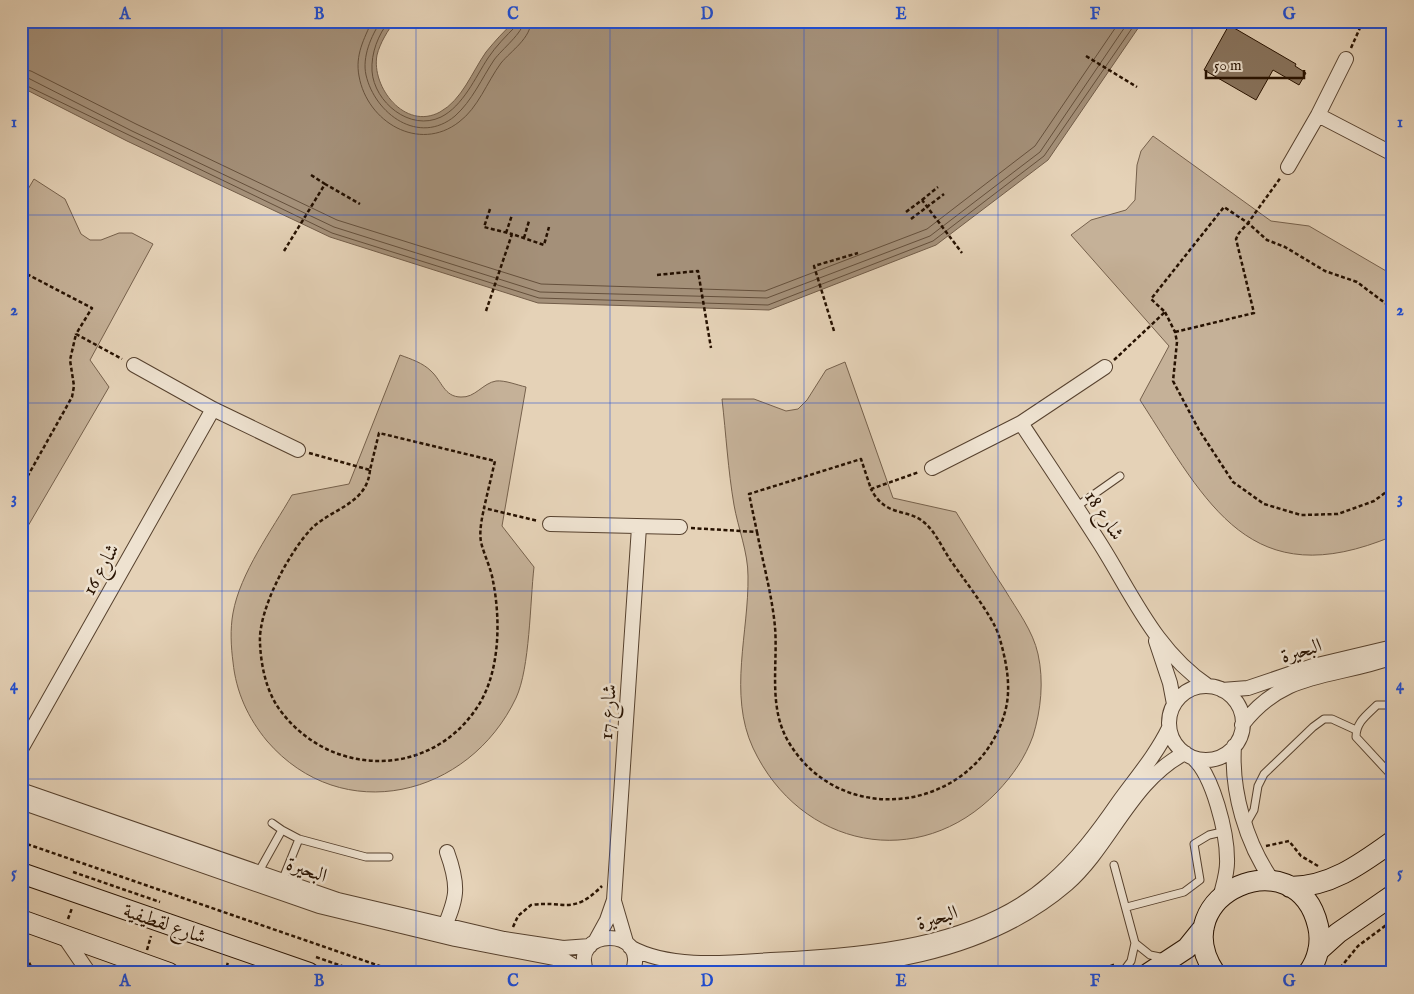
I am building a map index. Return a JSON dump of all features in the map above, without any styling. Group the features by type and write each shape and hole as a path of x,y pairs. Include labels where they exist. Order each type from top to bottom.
{"street":[{"path":"1288,167 1318,115 1346,59"},
{"path":"1318,115 1393,154"},
{"path":"134,365 213,410 298,450"},
{"path":"932,468 1021,424 1105,367"},
{"name":"شارع 16","path":"21,749 213,410"},
{"name":"شارع 18","path":"1021,424 1076,507 1152,631 1182,667 1215,688"},
{"path":"550,524 680,527"},
{"name":"شارع 17","path":"586,973 584,957 607,920 614,900 639,527"},
{"name":"شارع 18","path":"1152,631 1170,683 1174,704"},
{"name":"البحيرة","path":"1215,688 1248,688 1313,666 1390,653"},
{"name":"البحيرة","path":"1242,725 1259,706 1289,685 1390,653"},
{"path":"1220,898 1228,860 1212,786 1204,770 1177,746 1169,728 1174,704 1192,689 1215,688 1238,704 1242,725 1234,746 1233,761 1245,826 1254,851 1281,884 1306,900 1317,919 1320,940 1318,951 1309,972"},
{"name":"البحيرة","path":"1102,834 1158,750 1169,728"},
{"path":"1189,756 1215,758 1234,746"},
{"name":"البحيرة","path":"656,973 774,966 814,958 897,949 958,938 1038,893 1102,834 1152,776 1166,763 1189,756"},
{"path":"1212,786 1236,781"},
{"name":"البحيرة","path":"21,790 164,847"},
{"name":"البحيرة","path":"21,802 164,847 256,879 319,906 443,930 563,948 593,943 608,936 662,960 774,966"},
{"path":"1222,832 1245,826"},
{"path":"1149,973 1172,960 1186,948 1204,927 1210,911 1220,898 1233,888 1249,881 1314,886 1331,880 1349,870 1393,841"},
{"path":"443,930 457,890 456,876 447,852"},
{"name":"شارع لقطيفية","path":"21,873 309,973"},
{"name":"البحيرة","path":"256,879 282,881 338,900 443,930 564,960 586,973"},
{"path":"1318,951 1338,932 1393,894"},
{"name":"شارع 17","path":"614,900 628,944 635,958 632,973"},
{"path":"21,920 63,934 142,968 167,972"},
{"path":"1204,927 1206,956 1215,973"},
{"path":"63,934 89,973"}],"lane":[{"path":"1076,507 1120,476"},
{"path":"1393,705 1377,705 1358,723 1356,730 1356,737 1393,776"},
{"path":"1245,826 1254,810 1258,786 1264,774 1313,727 1324,719 1332,720 1356,730"},
{"path":"272,823 300,839 366,857 388,857"},
{"path":"256,879 282,830"},
{"path":"1127,908 1190,890 1200,880 1194,844 1209,835 1222,832"},
{"path":"282,881 300,839"},
{"path":"1114,865 1135,943 1131,961 1122,973"},
{"path":"1135,943 1150,955 1172,960"}],"path":[{"path":"1346,59 1363,21"},
{"path":"1086,56 1137,87"},
{"path":"1175,332 1254,314 1236,239 1288,167"},
{"path":"311,175 360,204"},
{"path":"284,252 325,184"},
{"path":"906,212 938,187"},
{"path":"911,219 944,194"},
{"path":"922,200 962,253"},
{"path":"1393,309 1357,282 1325,270 1285,247 1267,240 1248,223 1224,207 1151,299 1165,312 1175,332 1177,347 1173,381 1199,430 1233,482 1264,504 1300,516 1338,514 1374,501 1393,487"},
{"path":"490,209 484,227 544,244 549,227"},
{"path":"506,233 512,215"},
{"path":"524,238 528,221"},
{"path":"486,311 512,234"},
{"path":"834,331 814,266 858,253"},
{"path":"21,271 92,308 76,334 70,360 74,386 72,397 21,488"},
{"path":"657,276 698,271 711,348"},
{"path":"1105,367 1165,312"},
{"path":"76,334 134,365"},
{"path":"379,433 495,461 484,508 481,540 493,580 496,649 492,674 476,709 451,737 417,756 380,762 342,757 308,740 282,713 265,679 260,642 264,615 288,561 313,528 340,511 364,492 369,481 370,470 379,433"},
{"path":"298,450 370,470"},
{"path":"861,459 876,499 886,508 926,524 998,633 1008,672 1006,712 989,748 962,777 926,796 886,801 847,793 813,772 788,740 775,703 773,608 757,532 749,494 861,459"},
{"path":"871,489 932,468"},
{"path":"484,508 550,524"},
{"path":"680,527 757,532"},
{"path":"21,842 400,973"},
{"path":"509,931 523,911 531,906 540,904 561,907 577,904 592,896 602,886 606,878"},
{"path":"63,934 78,893"},
{"path":"142,968 156,920"},
{"path":"1336,973 1358,946 1393,920"},
{"path":"21,945 34,973"}],"shaded area":[{"path":"1153,136 1271,221 1309,226 1393,275 1393,536 1344,552 1303,555 1268,547 1238,530 1212,505 1188,474 1140,400 1169,346 1071,235 1091,220 1126,210 1135,200 1137,165 1141,151"},
{"path":"34,179 65,199 81,234 90,240 101,240 119,233 132,233 153,244 90,360 109,387 21,538 21,201"},
{"path":"400,355 428,368 444,388 455,396 466,397 487,384 496,381 526,387 502,526 534,567 527,653 521,685 516,698 495,732 468,759 436,778 402,789 366,792 331,785 297,768 267,741 254,723 240,694 233,662 231,625 237,598 249,567 292,495 349,484"},
{"path":"845,362 893,498 956,512 1024,621 1036,645 1040,664 1041,695 1036,726 1026,752 1008,779 997,792 966,817 933,833 898,840 863,838 830,827 800,808 774,782 753,748 742,706 741,663 748,567 732,492 722,399 754,399 786,411 798,409 807,400 826,370"}],"water":[{"path":"21,21 395,21 384,37 377,55 379,80 393,103 403,111 415,116 427,116 448,107 461,93 486,52 515,21 1143,21 1048,160 936,245 769,310 538,303 330,237 127,141 21,87"}],"building":[{"path":"1229,25 1296,64 1295,66 1306,73 1299,85 1273,70 1256,100 1204,70"}]}
